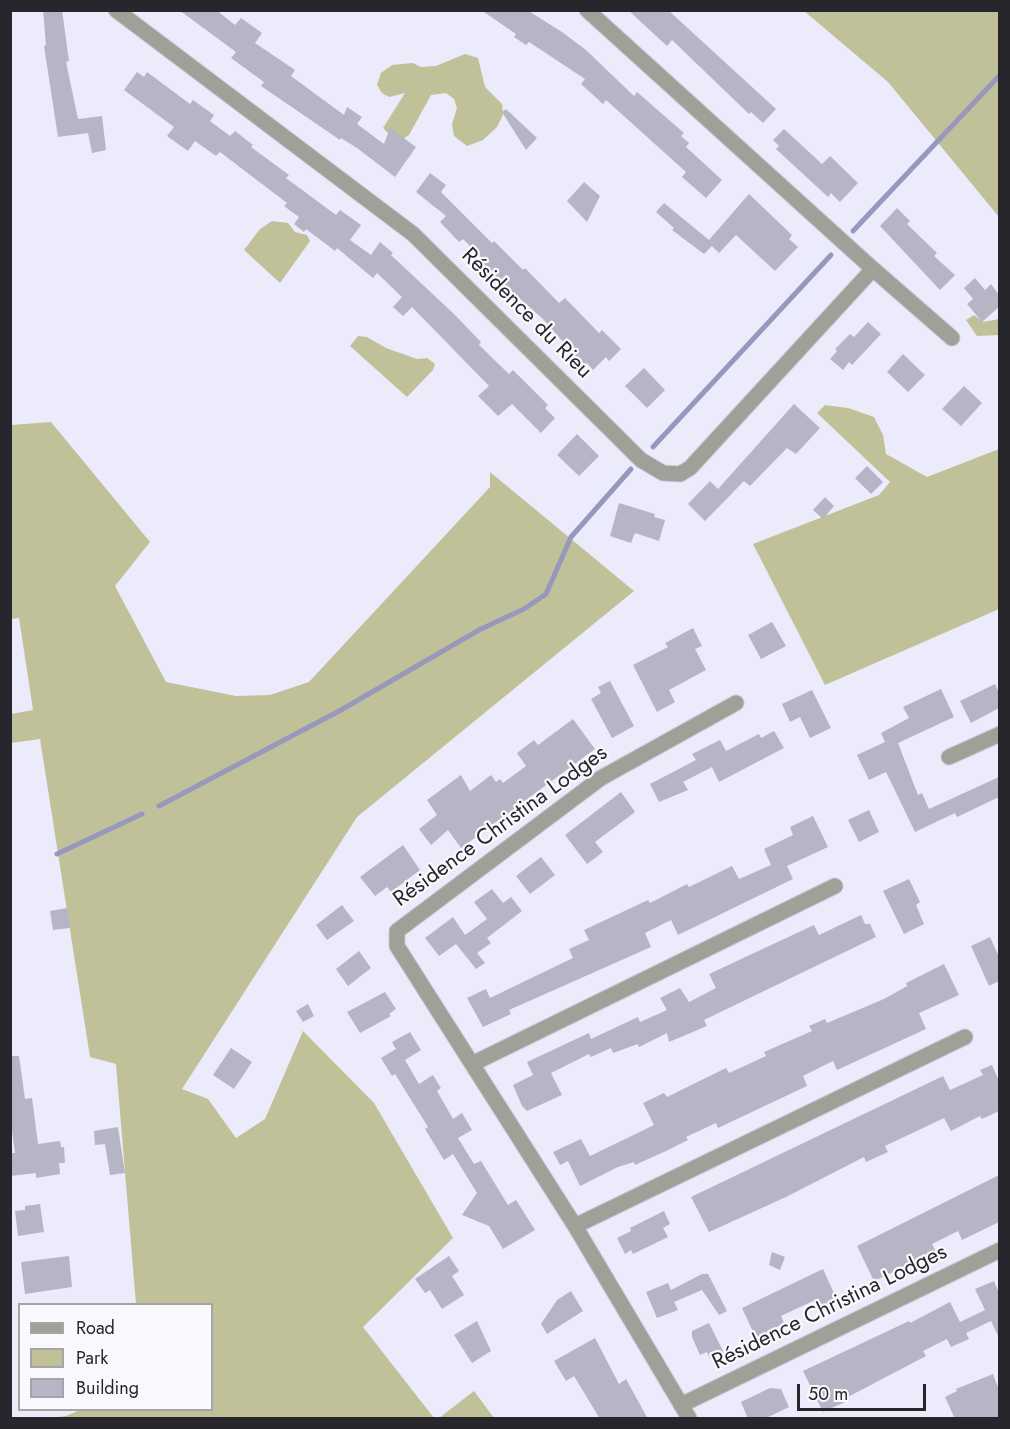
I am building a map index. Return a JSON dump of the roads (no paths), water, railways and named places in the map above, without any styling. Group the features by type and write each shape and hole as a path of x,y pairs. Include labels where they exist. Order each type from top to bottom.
{"street":[{"name":"Résidence du Rieu","path":"116,10 413,234 641,460 663,473 680,474 690,468 873,269"},
{"path":"587,10 952,338"},
{"name":"Résidence Christina Lodges","path":"736,703 602,778 397,932 398,946 575,1226 685,1412 999,1250"},
{"path":"949,757 999,734"},
{"path":"472,1064 835,886"},
{"path":"575,1226 965,1038"}],"waterway":[{"path":"853,231 1000,75"},
{"path":"653,447 831,255"},
{"path":"159,806 341,710 479,630 524,609 546,594 571,537 631,469"},
{"path":"57,854 142,814"}]}
